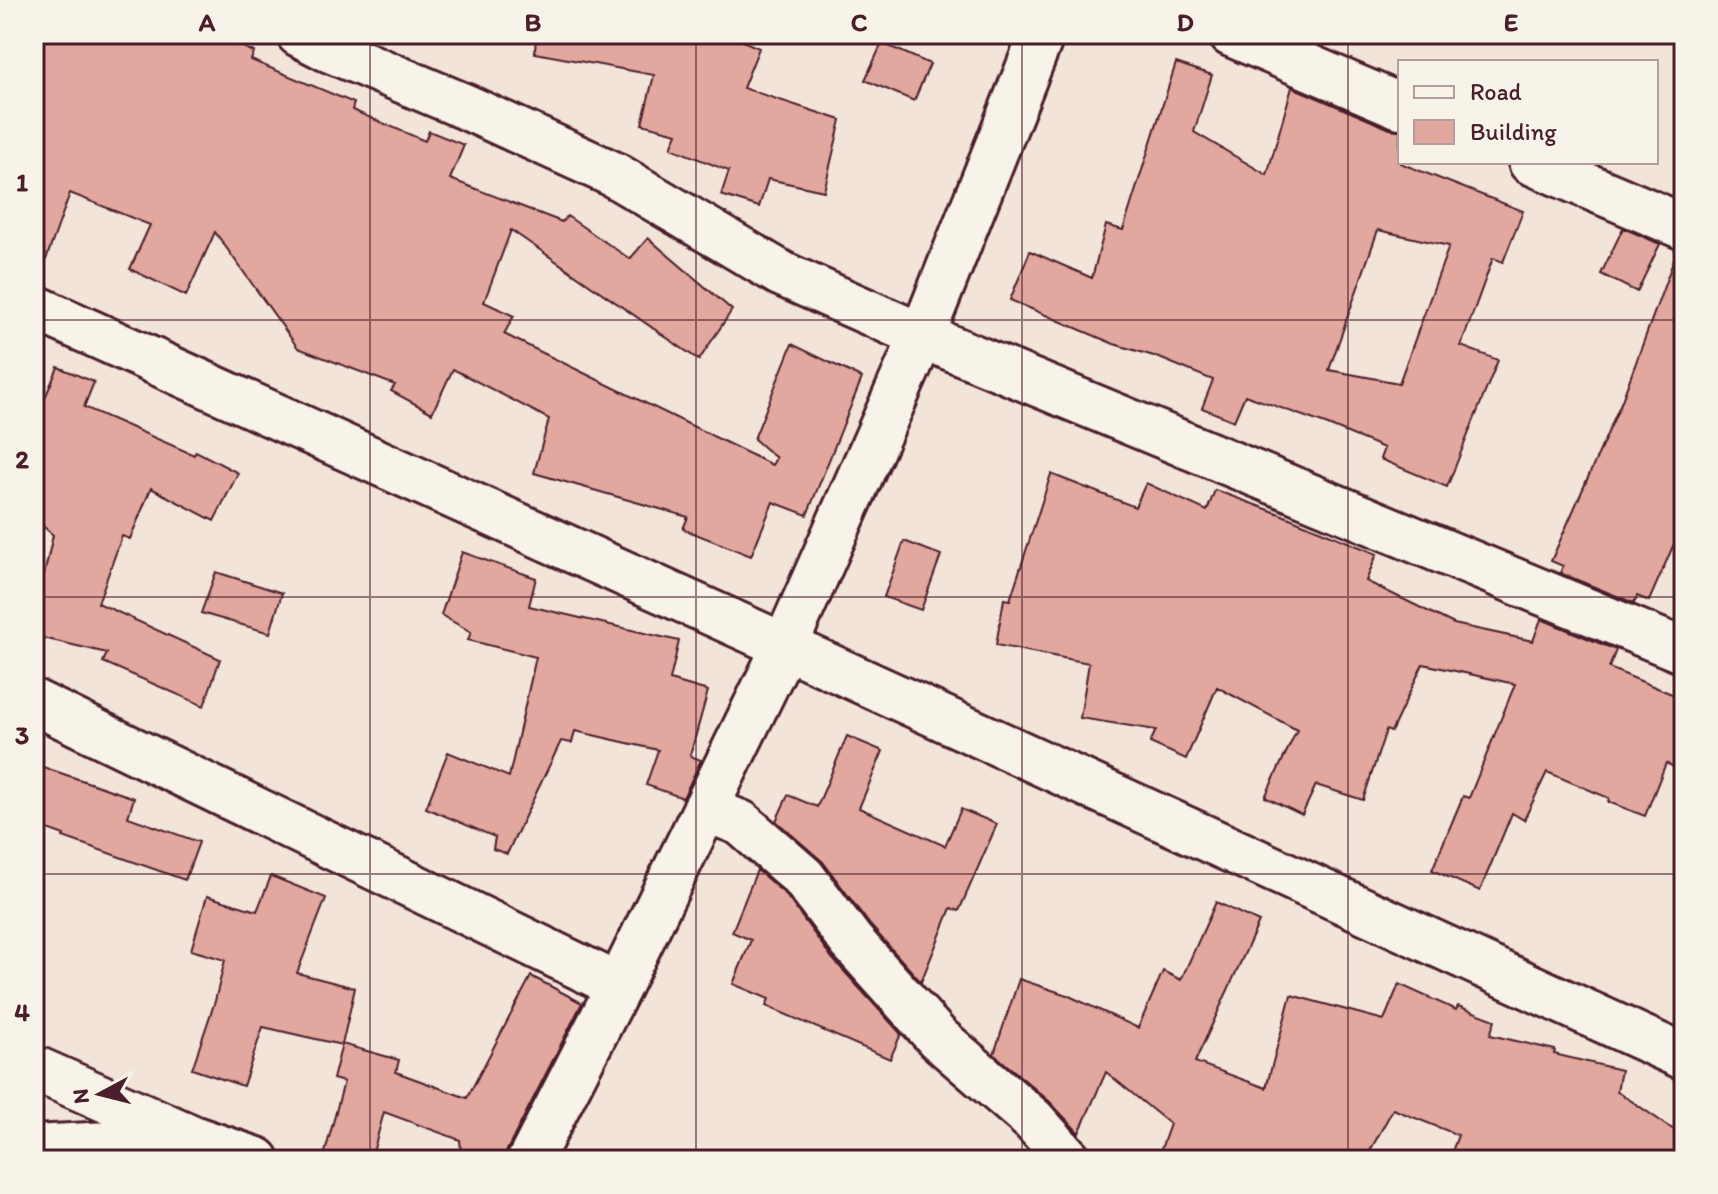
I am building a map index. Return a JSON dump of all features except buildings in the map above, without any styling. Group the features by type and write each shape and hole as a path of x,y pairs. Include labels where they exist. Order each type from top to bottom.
{"street":[{"path":"299,34 613,174 782,274 922,336 1684,651"},
{"path":"531,1160 785,646 922,336 1042,34"},
{"path":"1231,34 1398,105"},
{"path":"1536,164 1684,227"},
{"path":"34,307 1684,1057"},
{"path":"34,702 619,986"},
{"path":"705,809 741,823 803,877 851,941 938,1038 1033,1120 1069,1160"},
{"path":"34,1068 195,1139 257,1160"},
{"path":"34,1148 195,1139"}]}
